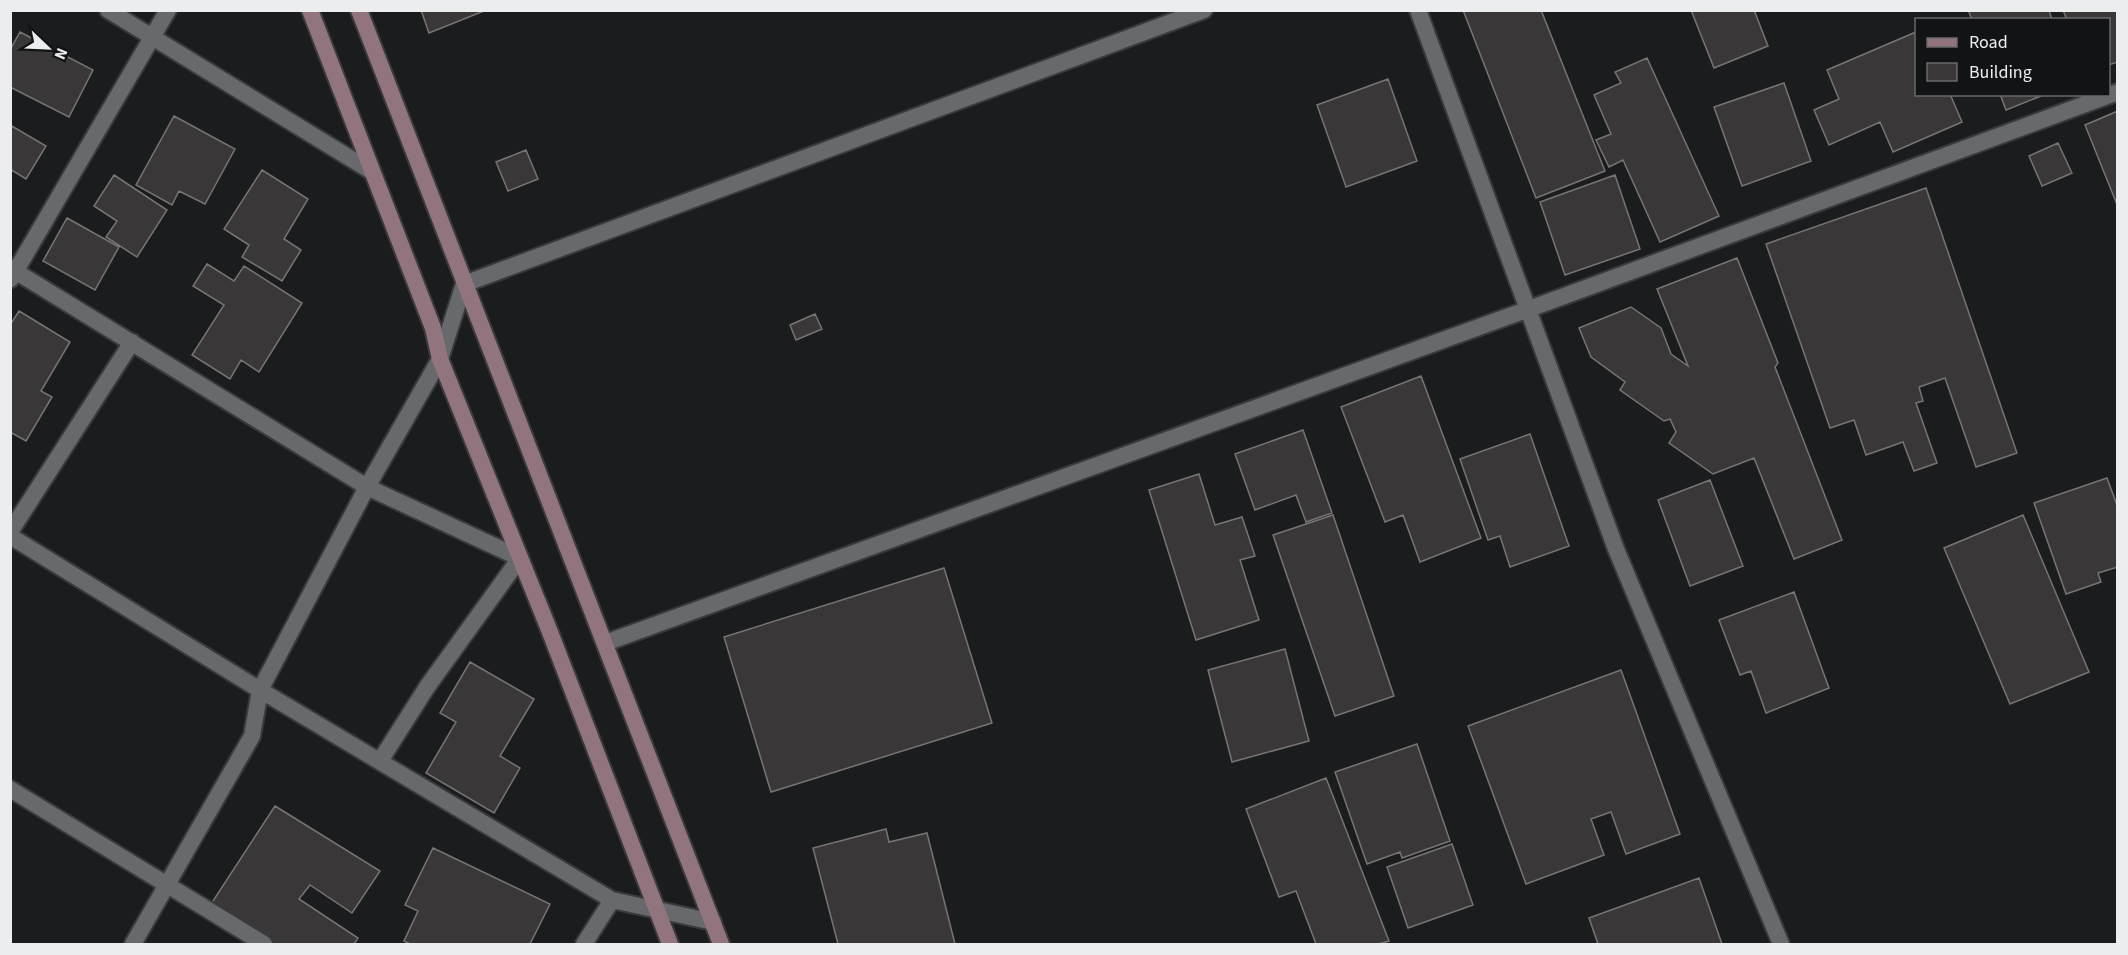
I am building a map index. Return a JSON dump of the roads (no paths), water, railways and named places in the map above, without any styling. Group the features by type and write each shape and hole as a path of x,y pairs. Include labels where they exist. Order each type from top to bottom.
{"main road":[{"path":"310,10 433,328 440,358 670,945"},
{"path":"359,10 721,945"}],"street":[{"path":"108,10 371,171"},
{"path":"168,10 12,273 132,342 367,487 520,558 427,687 380,761"},
{"path":"133,945 252,736 260,690 367,487 440,358 464,284 1204,10"},
{"path":"1418,10 1616,549 1781,945"},
{"path":"605,643 1529,309 2107,96"},
{"path":"132,342 10,534 260,690 612,900 713,922"},
{"path":"10,789 264,945"},
{"path":"584,945 612,900"}]}
